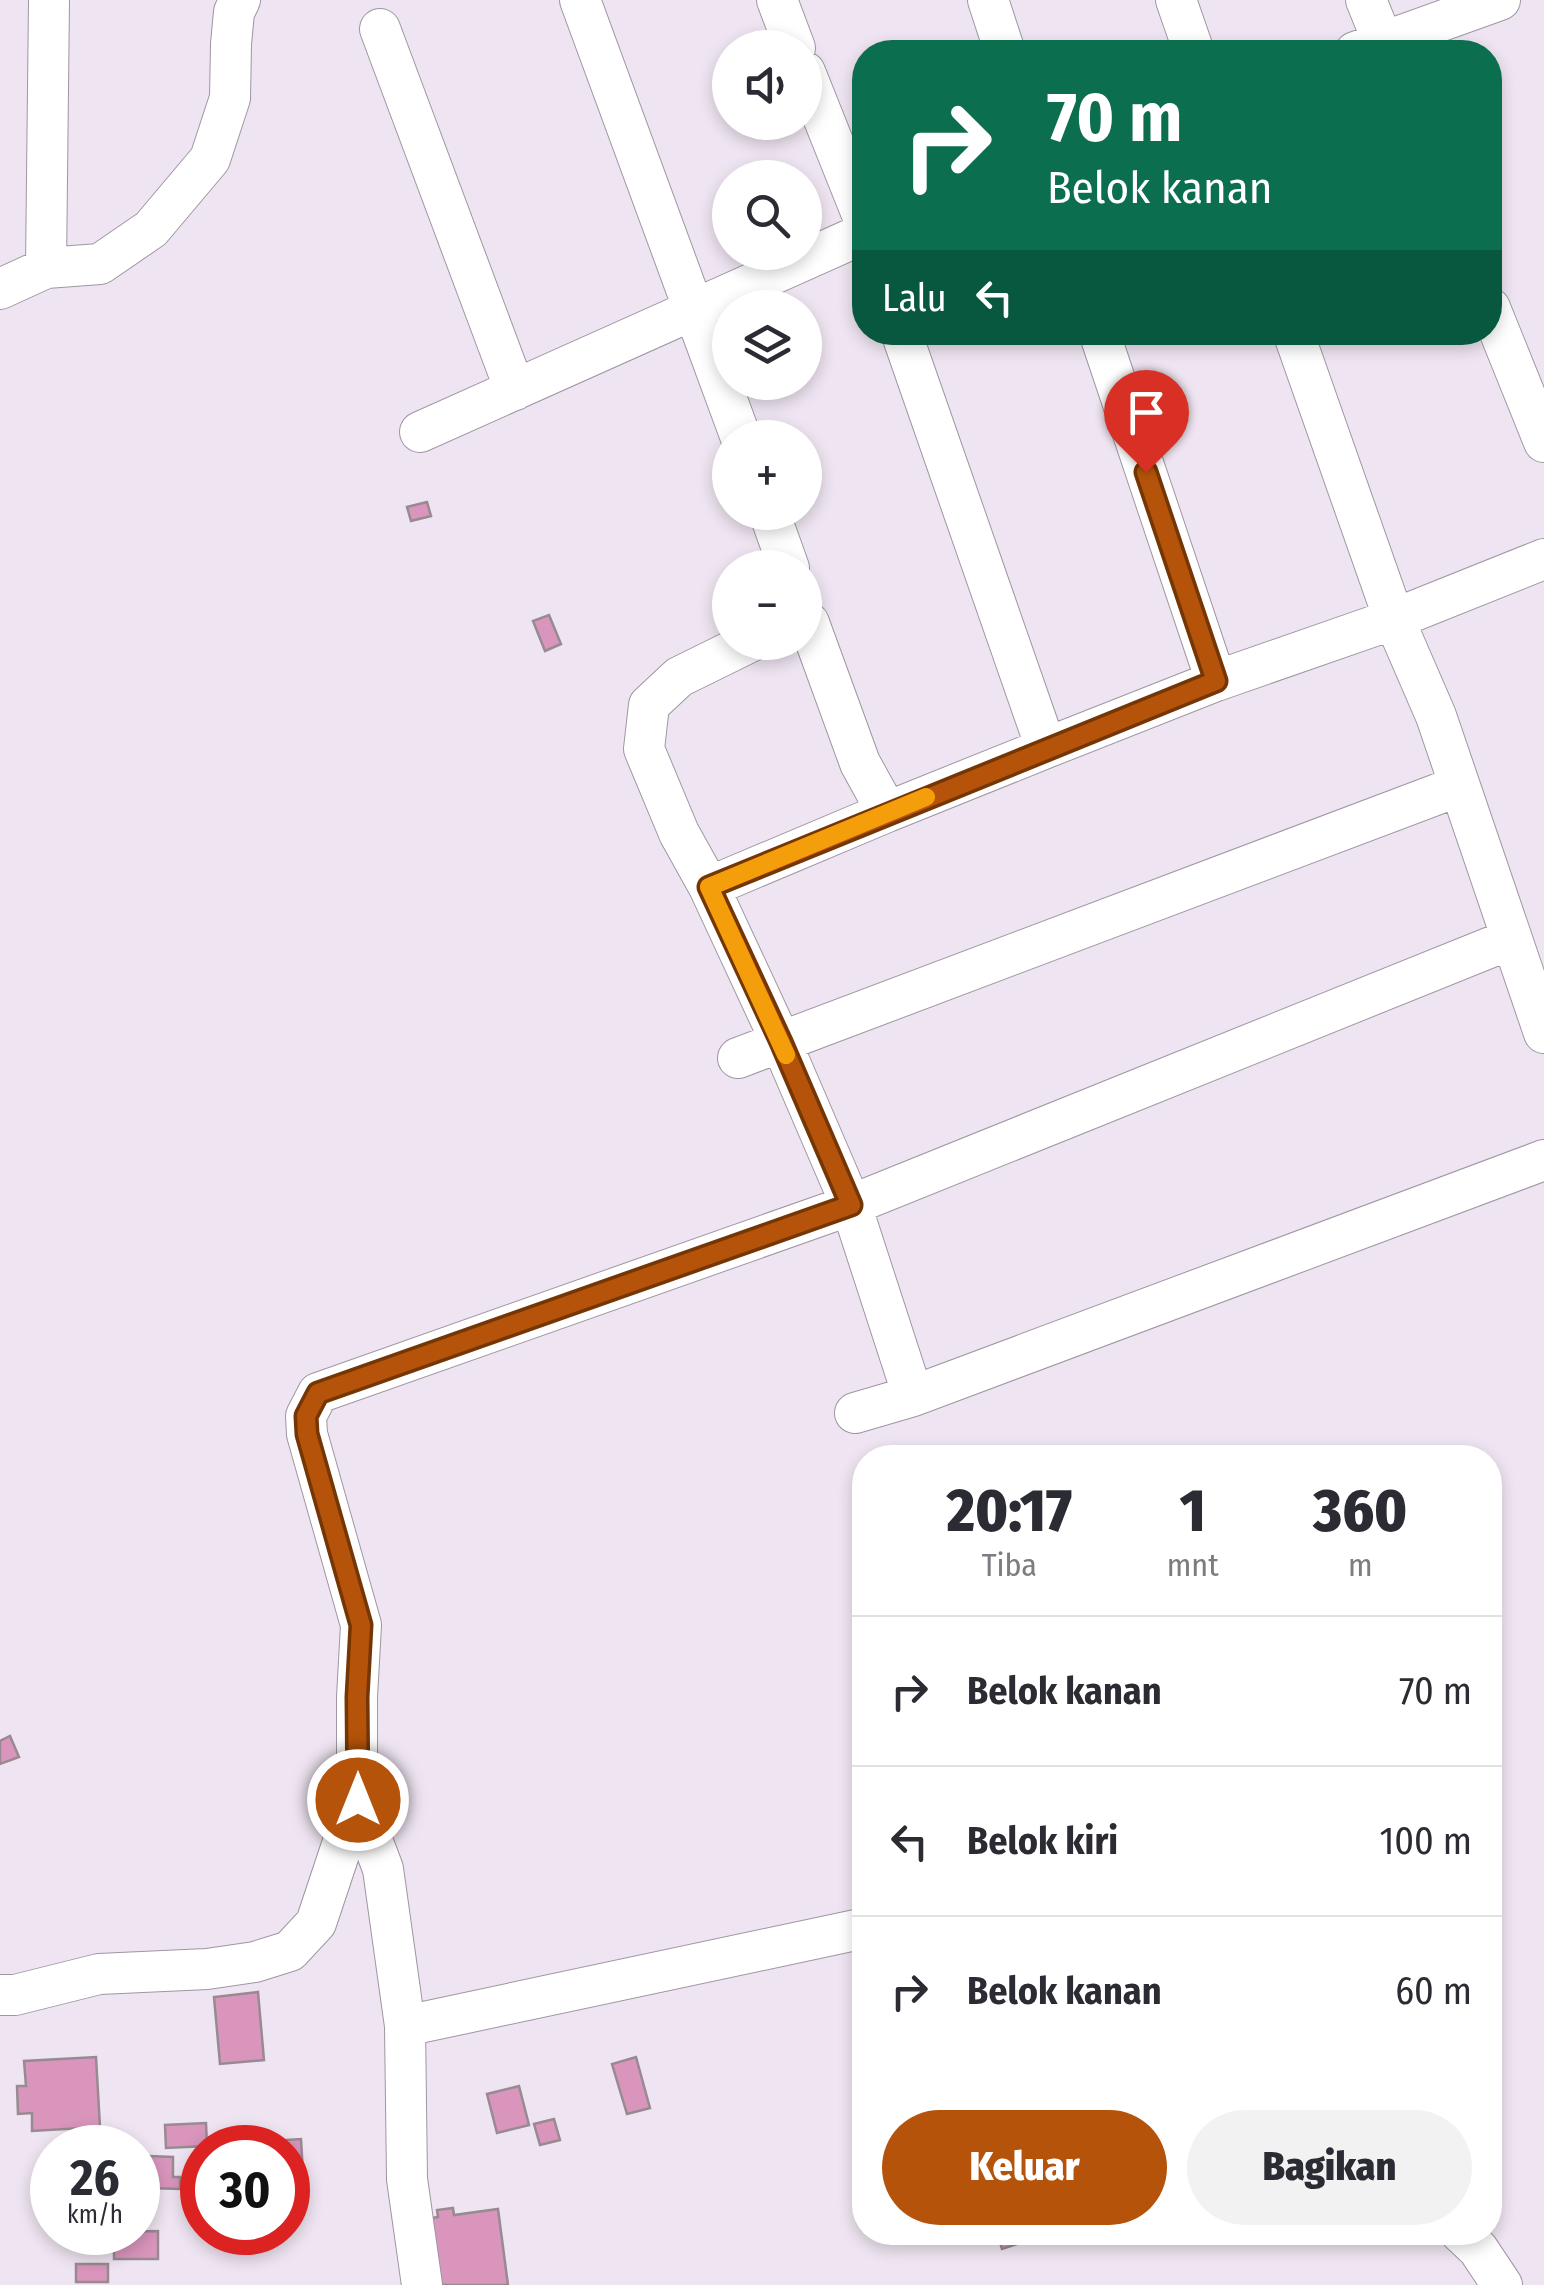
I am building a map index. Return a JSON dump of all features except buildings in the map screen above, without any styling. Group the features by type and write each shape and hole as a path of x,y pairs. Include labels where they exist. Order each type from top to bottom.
{"street":[{"path":"46,268 49,0"},
{"path":"0,289 46,268 100,264 151,229 210,159 230,98 232,28 240,0"},
{"path":"580,0 734,420"},
{"path":"777,0 788,30"},
{"path":"988,0 1001,40"},
{"path":"1176,0 1190,40"},
{"path":"1366,0 1373,40"},
{"path":"1398,40 1500,0"},
{"path":"380,29 516,390"},
{"path":"822,114 852,190"},
{"path":"420,432 852,239"},
{"path":"1502,338 1544,442"},
{"path":"906,345 1046,748"},
{"path":"1103,345 1216,681"},
{"path":"1298,345 1394,620 1436,716 1544,1034"},
{"path":"709,887 1216,681 1394,620 1544,559"},
{"path":"713,660 679,677 649,706 644,749 679,833 709,887 781,1042 851,1205 914,1396"},
{"path":"821,660 860,763 886,812"},
{"path":"738,1058 1460,786"},
{"path":"422,2285 407,2178 405,2026 383,1869 358,1800 361,1625 307,1434 306,1416 318,1393 851,1205 1511,939"},
{"path":"855,1413 914,1396 1544,1160"},
{"path":"0,1995 15,1995 98,1974 207,1969 255,1962 290,1951 316,1922 358,1800"},
{"path":"405,2026 852,1931"},
{"path":"1474,2245 1502,2285"}],"slow traffic":[{"path":"786,1055 709,887 926,797"}],"route":[{"path":"358,1800 361,1625 307,1434 306,1416 318,1393 851,1205 709,887 1216,681 1146,472"}]}
